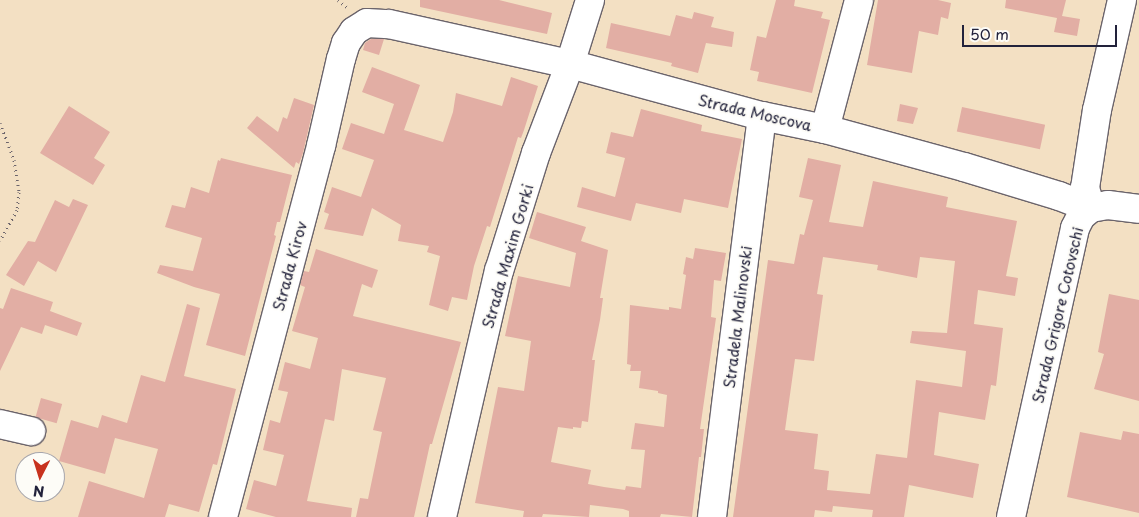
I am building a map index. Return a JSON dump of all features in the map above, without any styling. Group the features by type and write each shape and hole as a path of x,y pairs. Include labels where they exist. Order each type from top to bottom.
{"street":[{"name":"Strada Maxim Gorki","path":"442,517 499,271 536,153 570,64 590,0"},
{"path":"825,128 860,0"},
{"name":"Strada Grigore Cotovschi","path":"1011,517 1075,228 1081,216 1090,208 1085,188 1096,110 1122,0"},
{"name":"Strada Moscova","path":"367,23 388,24 570,64 762,116 825,128 964,167 1059,196 1090,208 1108,206 1139,209"},
{"name":"Strada Kirov","path":"223,517 321,146 341,59 346,43 354,31 367,23"},
{"name":"Stradela Malinovski","path":"712,517 762,116"},
{"path":"0,424 31,431"}],"path":[{"path":"0,123 14,160 19,192 17,210 0,242"}],"building":[{"path":"420,0 499,0 552,13 547,34 420,7"},
{"path":"776,0 795,0 794,6 823,12 821,18 830,20 812,93 757,81 759,72 750,70 757,36 766,38"},
{"path":"878,0 938,0 951,3 948,19 941,17 938,35 919,31 912,73 867,65"},
{"path":"1006,0 1066,0 1062,16 1080,19 1077,36 1054,32 1057,18 1005,8"},
{"path":"694,12 714,17 711,27 734,32 732,47 706,43 698,73 671,66 672,63 606,48 611,23 670,36 676,15 692,19"},
{"path":"371,39 384,39 379,55 363,50 365,43"},
{"path":"372,67 420,85 404,130 443,142 453,112 456,93 502,106 511,77 538,86 521,138 518,137 490,227 487,226 474,266 467,300 452,297 448,311 429,305 440,256 427,252 429,246 398,241 401,225 372,208 363,236 324,229 329,214 324,212 332,187 361,197 374,160 342,149 351,123 384,134 394,104 362,92"},
{"path":"294,98 314,105 303,153 299,164 296,162 294,168 247,128 257,116 278,132 283,117 287,119"},
{"path":"900,104 918,108 913,124 897,121"},
{"path":"69,106 110,132 94,158 105,165 93,185 40,153"},
{"path":"962,107 1045,125 1040,149 957,131"},
{"path":"641,109 702,125 701,131 742,139 728,208 684,199 681,213 636,203 631,221 577,207 582,187 615,197 625,158 606,153 611,132 633,137"},
{"path":"221,158 292,175 280,222 277,222 274,235 276,236 245,356 206,345 220,294 194,287 157,273 160,265 193,271 202,238 165,227 172,205 185,208 191,187 209,193 218,160 220,161"},
{"path":"808,158 841,165 829,222 863,227 873,181 948,197 946,207 1017,221 1006,276 1018,278 1015,296 978,290 974,324 1003,328 996,386 991,385 985,420 939,412 934,455 979,464 973,498 909,485 904,517 872,517 873,510 833,506 832,512 815,510 814,517 733,517 768,260 794,264 800,234 804,235 813,200 799,197","holes":["823,257 878,265 877,270 917,278 920,257 955,261 947,333 912,331 910,343 966,351 962,387 916,380 907,458 876,454 870,494 827,490 829,471 814,469 818,434 785,430 795,359 814,361 823,295 817,294"]},
{"path":"73,199 88,205 56,272 38,261 24,286 6,275 28,241 35,242 55,200 69,207"},
{"path":"537,212 586,227 581,241 608,250 600,298 603,298 600,320 592,360 595,360 588,422 582,421 581,428 558,427 551,462 591,470 588,484 625,490 626,486 641,488 645,450 631,449 635,423 664,427 667,395 658,393 658,391 639,388 641,371 630,371 631,365 627,364 630,305 669,310 669,307 681,309 686,275 683,274 686,257 693,259 695,248 726,253 721,281 714,280 711,317 716,318 700,429 704,429 692,517 661,514 660,517 629,517 629,511 623,509 590,505 589,517 543,514 542,517 523,517 524,511 475,503 498,387 524,391 531,341 505,336 518,276 570,287 576,253 529,238"},
{"path":"316,249 378,270 372,288 362,284 353,316 461,342 432,444 430,444 414,517 356,517 360,498 368,499 382,432 373,430 386,378 342,369 334,421 325,419 307,501 352,508 351,517 276,517 246,509 254,480 276,486 284,455 263,450 270,420 280,423 288,392 278,390 285,362 310,369 318,338 292,331 305,287 300,285 304,271 309,272"},
{"path":"11,288 53,302 50,311 82,323 77,336 45,325 42,334 21,327 0,371 0,308 3,309"},
{"path":"1109,294 1139,300 1139,401 1094,389 1104,354 1098,352"},
{"path":"187,304 200,308 184,376 236,389 217,465 213,464 199,512 169,504 165,517 78,517 89,481 144,498 158,449 115,438 105,474 65,463 65,452 62,452 71,420 98,428 102,415 127,423 141,375 165,382"},
{"path":"41,398 62,404 57,423 35,417"},
{"path":"1123,431 1139,434 1139,513 1067,497 1080,432 1121,440"}]}
